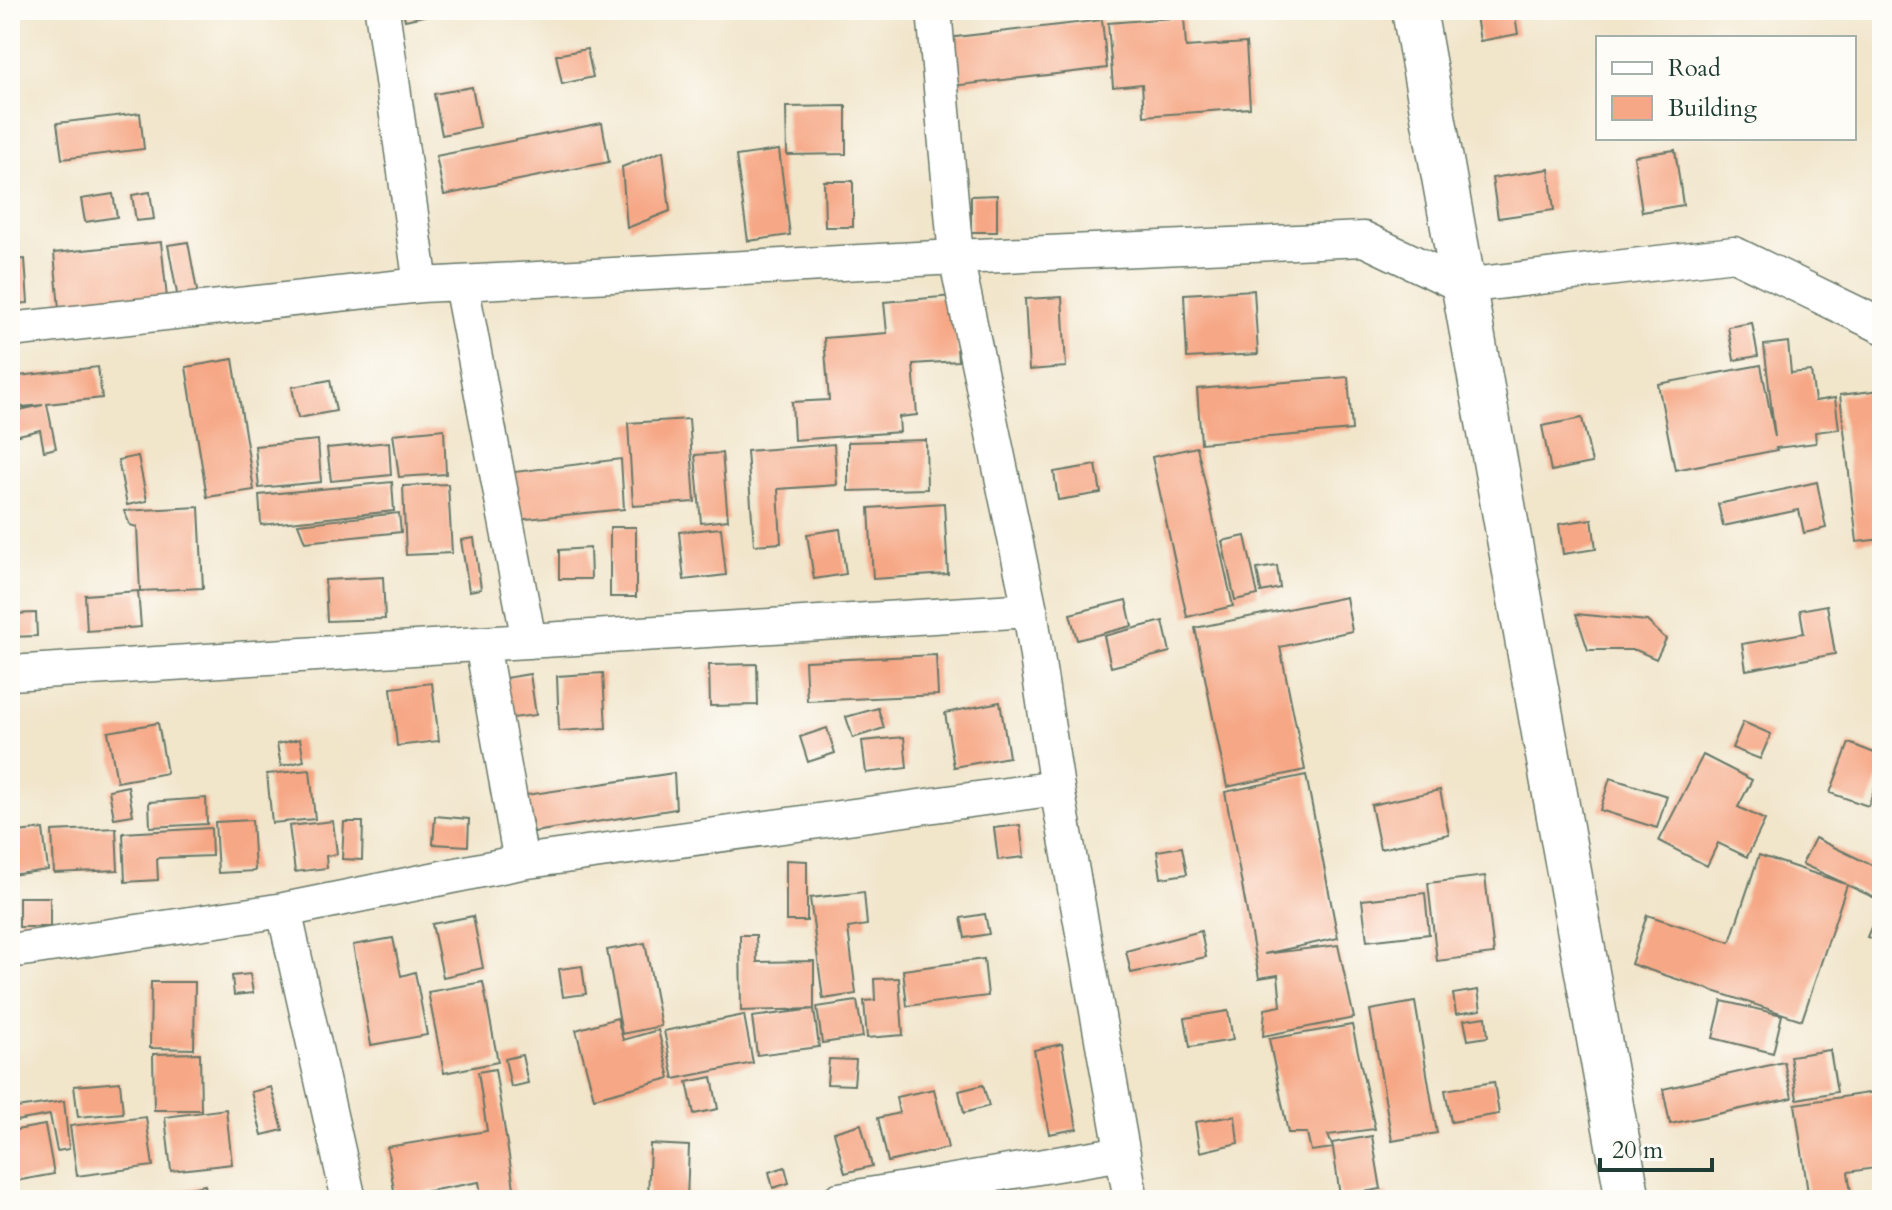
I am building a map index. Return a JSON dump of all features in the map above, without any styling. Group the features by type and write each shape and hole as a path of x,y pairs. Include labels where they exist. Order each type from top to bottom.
{"street":[{"path":"382,10 421,285"},
{"path":"934,10 956,257 1030,610 1057,788 1131,1200"},
{"path":"1414,10 1628,1200"},
{"path":"10,330 421,285 1364,239 1463,286 1734,254 1882,326"},
{"path":"461,284 529,641"},
{"path":"10,673 1030,610"},
{"path":"482,644 521,862"},
{"path":"10,951 284,910 521,862 1057,788"},
{"path":"284,910 349,1200"},
{"path":"839,1200 1123,1153"}],"building":[{"path":"403,10 445,10 446,11 405,20"},
{"path":"1475,10 1514,10 1518,34 1480,41"},
{"path":"1184,17 1186,47 1246,43 1250,108 1144,116 1142,84 1113,87 1108,23"},
{"path":"1102,20 1107,68 944,87 939,39"},
{"path":"587,49 593,77 562,84 556,55"},
{"path":"472,87 480,127 442,135 434,94"},
{"path":"846,106 846,154 787,155 786,107"},
{"path":"140,113 144,149 62,159 57,123"},
{"path":"602,123 609,162 444,195 436,156"},
{"path":"779,150 790,235 748,241 736,156"},
{"path":"1675,150 1683,205 1642,212 1634,156"},
{"path":"663,151 670,211 627,228 622,167"},
{"path":"1549,169 1554,210 1498,218 1492,178"},
{"path":"824,181 853,181 853,227 825,227"},
{"path":"150,192 154,219 136,221 132,195"},
{"path":"113,194 117,217 85,222 81,199"},
{"path":"997,195 997,232 971,232 971,196"},
{"path":"10,205 14,205 17,230 10,231"},
{"path":"161,242 167,298 59,309 54,253"},
{"path":"188,242 198,296 178,299 168,245"},
{"path":"25,259 28,303 10,304 10,260"},
{"path":"1254,290 1258,354 1187,358 1184,294"},
{"path":"953,296 958,361 913,364 917,415 899,417 900,432 794,440 792,402 829,400 824,338 887,333 884,302"},
{"path":"1062,297 1066,367 1029,370 1025,299"},
{"path":"1752,323 1758,356 1734,360 1728,327"},
{"path":"1788,342 1791,373 1811,371 1815,401 1835,398 1839,429 1815,432 1816,443 1776,448 1675,470 1658,384 1761,365 1775,437 1764,345"},
{"path":"233,359 254,490 207,497 186,367"},
{"path":"98,367 102,398 47,404 56,448 44,451 40,430 10,437 10,412 43,405 10,408 10,377"},
{"path":"1348,377 1352,430 1201,443 1197,389"},
{"path":"330,380 336,411 298,418 292,387"},
{"path":"1882,390 1882,539 1857,542 1840,395"},
{"path":"1582,418 1592,463 1551,471 1542,426"},
{"path":"689,419 695,502 633,506 628,423"},
{"path":"444,429 446,474 399,477 393,434"},
{"path":"318,440 321,482 259,488 255,446"},
{"path":"926,440 927,489 848,491 848,442"},
{"path":"389,442 391,475 331,481 327,448"},
{"path":"834,444 837,485 778,489 781,543 754,545 747,451"},
{"path":"1197,447 1233,606 1187,617 1152,457"},
{"path":"722,453 728,520 701,523 695,455"},
{"path":"138,456 147,501 127,505 118,460"},
{"path":"621,459 624,509 517,520 506,473"},
{"path":"1096,465 1101,493 1058,500 1054,472"},
{"path":"392,482 394,511 261,525 259,495"},
{"path":"1817,482 1826,528 1804,533 1799,510 1723,526 1718,504"},
{"path":"448,484 452,553 406,555 403,486"},
{"path":"944,503 948,574 873,579 869,508"},
{"path":"199,507 203,588 140,591 137,527 130,525 124,511"},
{"path":"399,513 401,532 305,542 298,524"},
{"path":"1592,519 1596,549 1563,554 1559,524"},
{"path":"610,527 636,527 636,597 610,597"},
{"path":"721,528 726,575 684,580 679,532"},
{"path":"840,529 846,574 814,579 807,534"},
{"path":"1245,536 1258,595 1235,600 1222,541"},
{"path":"474,538 481,589 469,591 461,540"},
{"path":"590,548 591,579 559,579 559,550"},
{"path":"1277,566 1280,588 1261,592 1257,569"},
{"path":"383,577 385,619 327,621 325,580"},
{"path":"138,591 141,627 87,631 85,595"},
{"path":"1346,597 1352,631 1280,647 1305,770 1227,787 1195,628"},
{"path":"1126,600 1132,626 1077,640 1070,614"},
{"path":"1827,605 1835,654 1746,670 1742,644 1804,633 1800,610"},
{"path":"36,613 37,636 10,637 10,614"},
{"path":"1576,614 1647,621 1666,639 1656,659 1636,650 1588,650"},
{"path":"1163,621 1170,652 1111,667 1104,636"},
{"path":"936,655 938,695 807,701 805,661"},
{"path":"757,664 758,705 710,706 709,665"},
{"path":"603,673 606,728 559,731 557,676"},
{"path":"530,674 536,715 505,719 499,679"},
{"path":"432,683 439,741 397,746 391,688"},
{"path":"1000,702 1009,757 954,767 945,713"},
{"path":"878,708 884,728 853,738 846,717"},
{"path":"1743,722 1771,734 1760,759 1732,748"},
{"path":"158,723 167,773 117,782 108,732"},
{"path":"827,728 835,753 808,762 800,737"},
{"path":"904,737 907,768 866,773 862,741"},
{"path":"300,739 304,761 281,766 277,744"},
{"path":"1849,743 1882,756 1882,770 1868,806 1830,793"},
{"path":"1703,755 1752,780 1738,807 1765,820 1747,857 1718,843 1707,866 1659,841"},
{"path":"310,770 315,819 272,823 267,774"},
{"path":"674,773 676,809 534,832 526,795"},
{"path":"1306,775 1338,938 1264,954 1338,945 1354,1018 1263,1036 1265,1009 1281,1006 1278,975 1259,978 1225,792"},
{"path":"1610,778 1667,796 1657,828 1600,810"},
{"path":"128,786 133,815 114,818 109,790"},
{"path":"1440,790 1449,834 1380,849 1371,805"},
{"path":"206,798 207,824 150,827 149,802"},
{"path":"435,816 469,819 468,846 433,844"},
{"path":"252,820 255,871 218,873 215,822"},
{"path":"333,821 337,854 326,856 327,868 295,872 289,826"},
{"path":"344,822 363,822 362,860 342,859"},
{"path":"1020,825 1024,857 998,860 994,828"},
{"path":"116,828 118,870 54,873 52,831"},
{"path":"211,828 212,856 157,858 158,880 125,882 123,833"},
{"path":"43,829 48,870 10,875 10,833"},
{"path":"1815,838 1882,870 1882,887 1877,899 1847,885 1802,1020 1631,964 1647,915 1730,942 1759,855 1846,884 1802,864"},
{"path":"1182,847 1187,874 1161,878 1157,851"},
{"path":"786,860 807,861 807,921 786,921"},
{"path":"1485,876 1494,954 1437,961 1428,883"},
{"path":"864,892 867,925 848,928 856,994 823,999 810,898"},
{"path":"1425,893 1429,934 1367,941 1362,900"},
{"path":"19,897 50,897 50,927 19,927"},
{"path":"1877,913 1882,916 1882,943 1867,937"},
{"path":"985,914 989,934 965,938 961,918"},
{"path":"473,916 483,968 443,977 432,924"},
{"path":"1201,931 1206,957 1131,973 1126,951"},
{"path":"740,935 756,935 757,962 814,961 814,1009 741,1011"},
{"path":"393,938 401,976 415,972 427,1035 371,1045 353,945"},
{"path":"645,943 661,1026 622,1034 607,950"},
{"path":"984,959 988,996 907,1006 903,970"},
{"path":"582,966 586,994 563,997 559,969"},
{"path":"250,974 253,993 234,995 232,976"},
{"path":"899,978 903,1035 867,1038 864,1001 875,1000 874,979"},
{"path":"151,982 195,982 194,1049 150,1048"},
{"path":"483,982 498,1062 444,1073 428,992"},
{"path":"1478,990 1481,1010 1456,1014 1453,994"},
{"path":"857,1001 863,1037 822,1043 817,1007"},
{"path":"1722,1001 1782,1015 1773,1053 1713,1038"},
{"path":"1415,1002 1437,1133 1392,1141 1370,1010"},
{"path":"814,1009 819,1047 757,1055 752,1017"},
{"path":"1228,1011 1233,1040 1190,1047 1185,1018"},
{"path":"744,1015 753,1063 674,1079 664,1031"},
{"path":"1486,1017 1488,1037 1468,1040 1464,1020"},
{"path":"617,1018 623,1040 658,1030 670,1078 594,1098 576,1030"},
{"path":"1352,1025 1375,1129 1328,1135 1333,1148 1311,1151 1307,1133 1288,1133 1269,1039"},
{"path":"1062,1044 1077,1129 1049,1134 1034,1050"},
{"path":"1830,1050 1837,1092 1797,1099 1790,1056"},
{"path":"200,1053 201,1110 154,1110 153,1054"},
{"path":"522,1055 528,1083 511,1087 505,1059"},
{"path":"829,1059 856,1060 854,1085 827,1084"},
{"path":"1784,1062 1792,1098 1670,1124 1663,1089"},
{"path":"495,1069 516,1200 482,1200 479,1182 395,1197 387,1147 487,1131 478,1072"},
{"path":"712,1077 718,1109 694,1114 687,1082"},
{"path":"120,1082 123,1113 78,1117 74,1086"},
{"path":"1494,1082 1499,1114 1451,1122 1445,1090"},
{"path":"983,1085 989,1106 964,1113 959,1091"},
{"path":"271,1087 283,1130 262,1135 251,1092"},
{"path":"934,1089 948,1148 888,1162 878,1118 899,1113 896,1097"},
{"path":"1882,1091 1882,1167 1848,1172 1852,1200 1809,1200 1795,1104"},
{"path":"64,1101 69,1149 57,1151 50,1115 10,1122 10,1109"},
{"path":"226,1109 232,1164 171,1171 165,1117"},
{"path":"1235,1116 1238,1143 1200,1152 1195,1122"},
{"path":"146,1117 153,1166 77,1176 70,1126"},
{"path":"861,1124 872,1166 845,1173 834,1132"},
{"path":"45,1125 54,1174 10,1182 10,1131"},
{"path":"1372,1136 1381,1189 1340,1196 1332,1143"},
{"path":"650,1144 689,1146 687,1200 648,1199"},
{"path":"785,1167 789,1183 773,1188 769,1172"},
{"path":"205,1185 208,1200 170,1200 169,1192"},
{"path":"1387,1193 1388,1200 1354,1200 1354,1198"}]}
